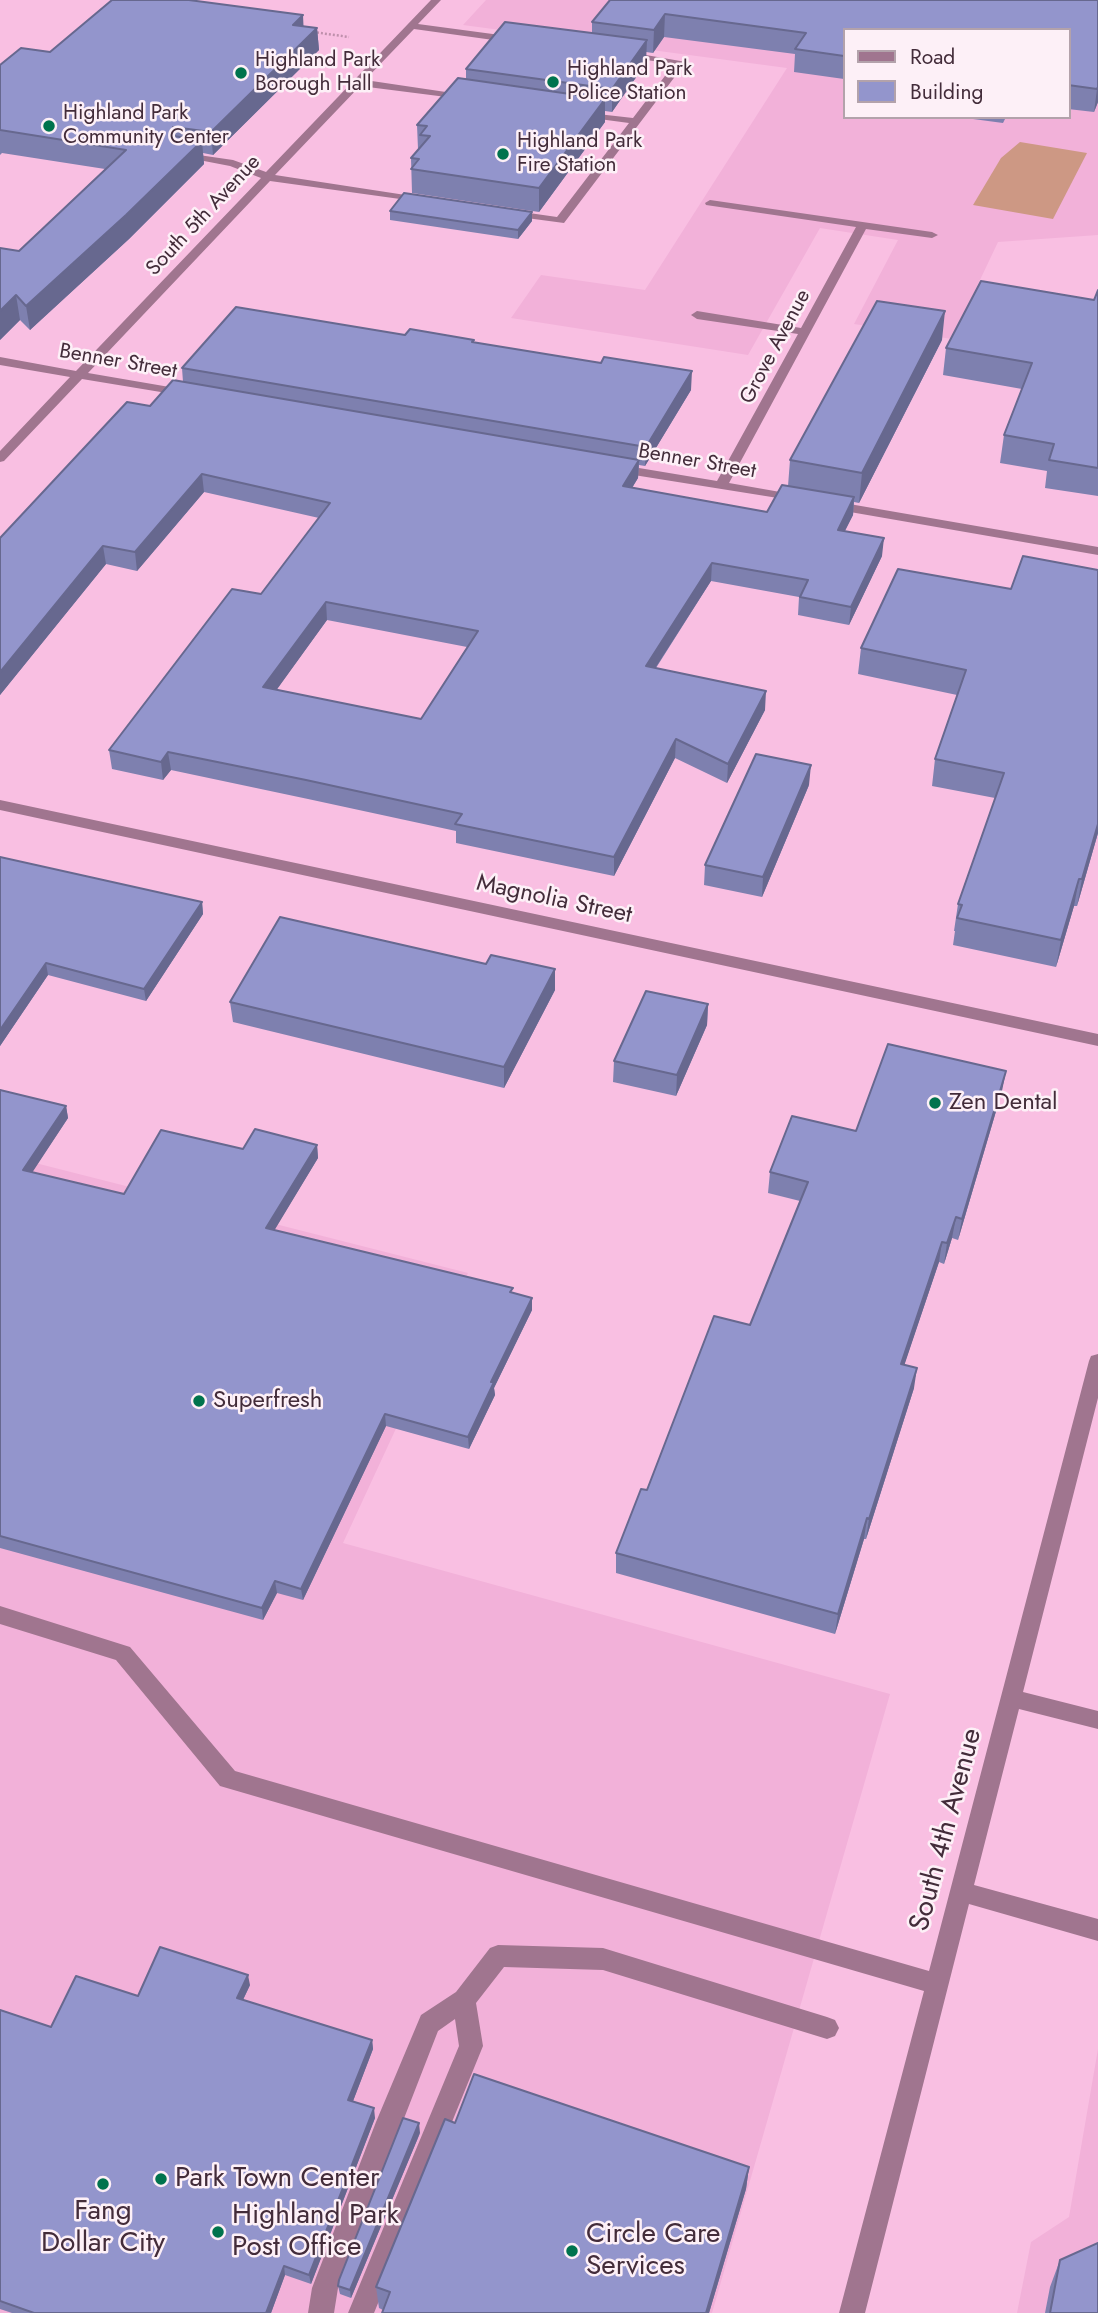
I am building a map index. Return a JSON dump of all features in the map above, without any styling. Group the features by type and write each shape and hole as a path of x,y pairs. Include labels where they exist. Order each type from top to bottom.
{"street":[{"name":"South 5th Avenue","path":"0,458 436,0"},
{"path":"411,26 530,42"},
{"path":"494,211 561,221 681,62 612,53"},
{"path":"357,82 476,99"},
{"path":"569,112 636,121"},
{"path":"181,154 233,163 268,177 441,203"},
{"path":"710,203 932,235"},
{"name":"Grove Avenue","path":"722,486 863,225"},
{"path":"697,315 806,332"},
{"name":"Benner Street","path":"0,361 203,396"},
{"name":"Benner Street","path":"599,465 1098,551"},
{"name":"Magnolia Street","path":"0,805 1098,1040"},
{"name":"South 4th Avenue","path":"852,2313 1098,1361"},
{"path":"0,1615 123,1653 228,1779 937,1984"},
{"path":"1012,1698 1098,1720"},
{"path":"961,1892 1098,1930"},
{"path":"321,2313 325,2288 387,2122 429,2023 464,2000 498,1956 603,1959 827,2028"},
{"path":"361,2313 471,2046 464,2000"}],"path":[{"path":"302,30 357,38"}],"shaded area":[{"path":"486,0 1098,0 1098,235 998,242 952,339 854,324 898,240 820,228 748,355 511,318 541,275 645,290 787,68 463,25"},
{"path":"1020,142 1087,153 1053,219 973,205 1001,158"},
{"path":"0,1154 468,1273 343,1543 890,1694 712,2313 0,2313"},
{"path":"1098,2049 1098,2313 1017,2313 1031,2242 1069,2217"}],"building":[{"path":"112,0 189,0 303,15 293,25 317,28 211,132 173,127 174,136 202,141 26,306 16,295 0,311 0,248 19,251 126,150 0,130 0,65 21,48 50,52"},
{"path":"610,0 1098,0 1098,87 1070,85 1070,28 842,28 842,56 795,49 806,33 665,14 654,30 592,22"},
{"path":"505,22 647,40 612,89 466,69"},
{"name":"Highland Park Fire Station","path":"458,78 605,99 539,188 411,169 419,159 411,158 430,136 420,135 427,126 417,125"},
{"path":"404,193 532,212 518,230 390,211"},
{"path":"981,281 1094,300 1098,290 1098,468 1049,460 1054,444 1004,435 1032,363 946,348"},
{"path":"877,301 945,311 862,473 790,460"},
{"path":"236,307 405,335 410,329 601,363 604,357 692,371 646,447 182,368"},
{"path":"173,380 639,460 623,486 767,512 782,485 854,497 838,530 884,538 851,607 800,597 808,580 712,563 646,666 766,691 728,764 676,739 614,857 455,824 462,814 306,780 168,752 161,762 109,750 232,589 261,594 330,503 202,474 135,552 103,546 0,672 0,538 127,402 150,406","holes":["326,602 478,631 421,719 263,687"]},
{"path":"1023,556 1098,570 1098,824 1061,940 957,918 962,905 958,904 1004,773 935,759 966,670 861,648 898,569 1011,589"},
{"path":"756,754 811,765 763,877 705,865"},
{"path":"0,857 202,902 144,989 46,963 0,1030"},
{"path":"280,917 486,964 491,955 555,969 504,1067 230,1002"},
{"path":"646,991 708,1004 677,1075 614,1061"},
{"path":"888,1044 1006,1071 962,1219 956,1217 947,1243 942,1242 901,1364 917,1368 838,1614 616,1553 641,1489 647,1490 714,1316 750,1325 808,1182 770,1172 792,1116 856,1131"},
{"name":"Superfresh","path":"0,1090 66,1106 23,1170 124,1194 161,1130 243,1149 255,1129 317,1145 266,1228 513,1288 510,1292 532,1298 491,1382 494,1382 468,1437 385,1414 301,1589 275,1581 262,1608 0,1536"},
{"name":"Park Town Center","path":"160,1947 248,1975 237,1998 372,2040 348,2100 374,2108 309,2275 284,2266 266,2313 34,2313 0,2301 0,2010 51,2027 76,1976 138,1996"},
{"name":"Circle Care Services","path":"474,2074 749,2167 706,2313 382,2313 390,2292 376,2287 445,2119 455,2123"},
{"path":"403,2118 419,2123 350,2290 338,2286 339,2280"},
{"path":"1098,2243 1098,2313 1050,2313 1060,2260"}],"place":[{"name":"Highland Park Borough Hall","path":"241,73"},
{"name":"Highland Park Police Station","path":"553,82"},
{"name":"Highland Park Community Center","path":"49,126"},
{"name":"Highland Park Fire Station","path":"503,154"},
{"name":"Zen Dental","path":"935,1103"},
{"name":"Superfresh","path":"199,1401"},
{"name":"Park Town Center","path":"161,2179"},
{"name":"Fang Dollar City","path":"103,2184"},
{"name":"Highland Park Post Office","path":"218,2232"},
{"name":"Circle Care Services","path":"572,2251"}]}
